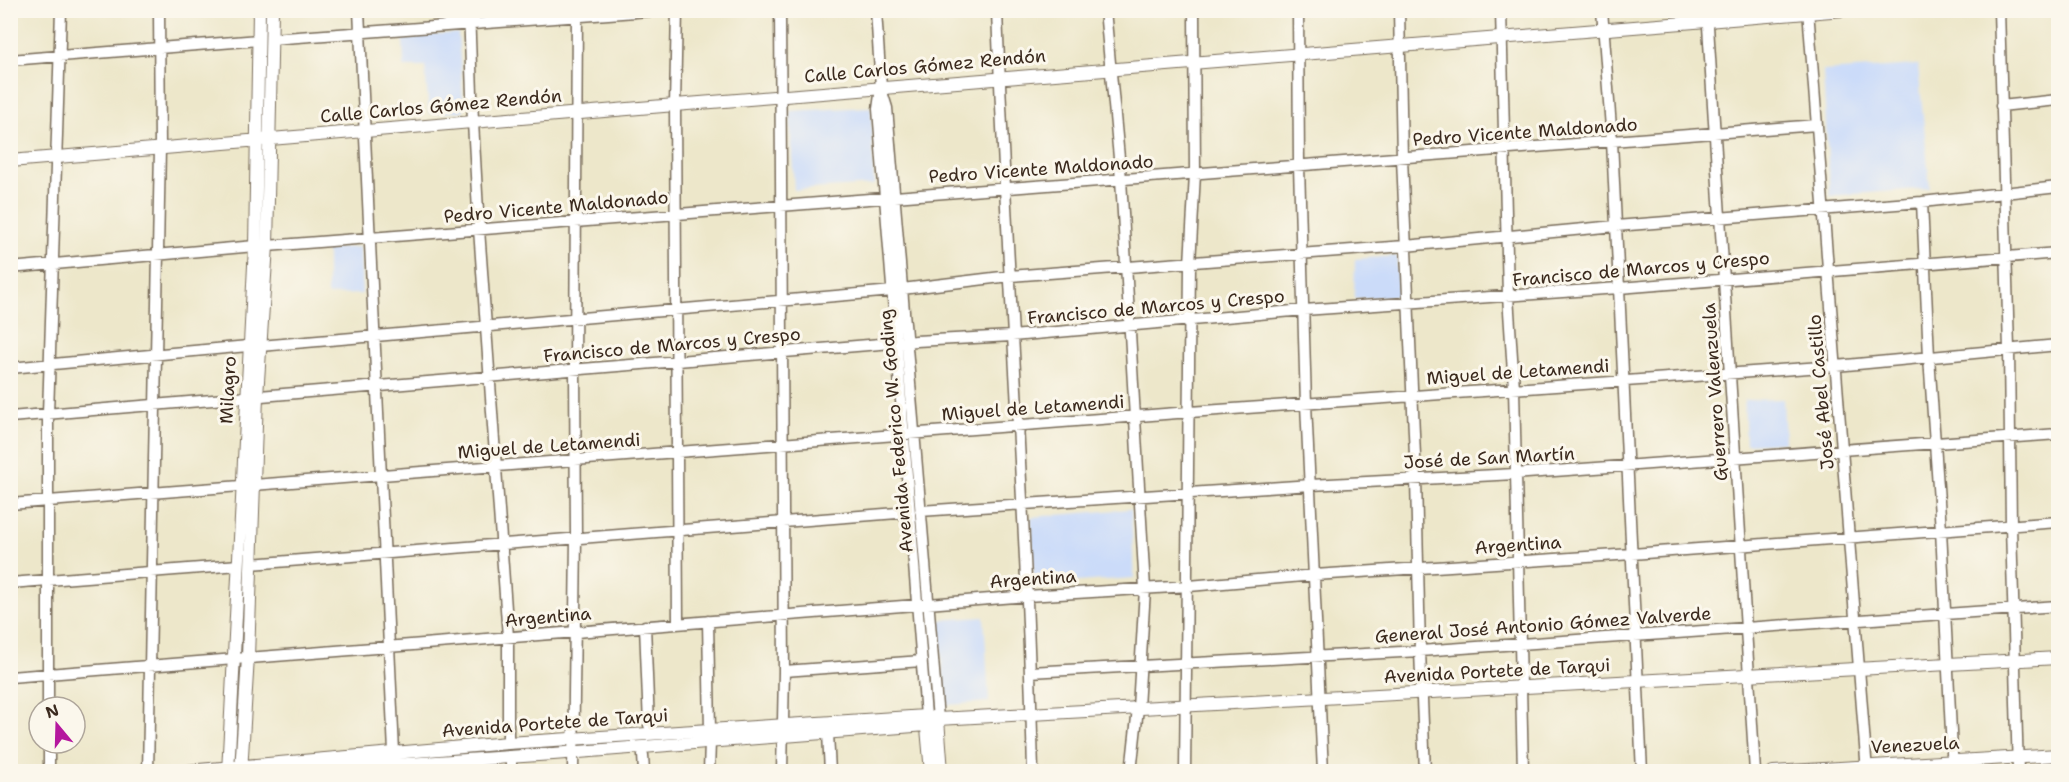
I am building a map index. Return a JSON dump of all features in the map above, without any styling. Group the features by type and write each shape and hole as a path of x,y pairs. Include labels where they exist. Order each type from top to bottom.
{"main road":[{"name":"Milagro","path":"259,10 265,40"},
{"name":"Milagro","path":"228,769 234,658 245,565 251,396 261,246 265,40 272,10"},
{"name":"Calle Carlos Gómez Rendón","path":"10,161 160,144 263,139 1604,30 1707,16 1843,10"},
{"path":"241,768 248,657 245,565"},
{"name":"Avenida Portete de Tarqui","path":"291,771 395,763 510,749 930,720 2058,658"},
{"name":"Avenida Portete de Tarqui","path":"782,731 828,733 930,720"},
{"name":"Avenida Federico W. Goding","path":"930,720 931,771"},
{"name":"Avenida Federico W. Goding","path":"930,720 942,771"},
{"name":"Venezuela","path":"1773,771 1953,766 2018,757 2058,755"},
{"name":"Avenida Portete de Tarqui","path":"176,771 395,763"}],"street":[{"path":"48,695 48,414 61,10"},
{"path":"148,771 160,144 159,10"},
{"path":"359,10 395,763"},
{"path":"470,10 472,122 503,544 511,771"},
{"path":"10,60 470,25 577,14 662,10"},
{"path":"677,10 675,105 678,624"},
{"path":"780,10 784,671 782,771"},
{"name":"Avenida Federico W. Goding","path":"876,10 880,88 878,109 890,197 903,342 930,720"},
{"path":"997,10 1027,596 1033,771"},
{"path":"1106,10 1121,179 1145,589 1142,666 1131,771"},
{"path":"1185,771 1188,663 1190,320 1195,174 1194,10"},
{"path":"1298,10 1299,166 1306,404 1323,771"},
{"path":"1399,10 1405,246 1416,479 1425,771"},
{"path":"1501,10 1508,296 1514,388 1523,771"},
{"path":"1602,10 1617,226 1642,771"},
{"path":"1999,10 2003,193 2007,258 2018,771"},
{"name":"José Abel Castillo","path":"1808,12 1867,769"},
{"path":"573,771 577,14"},
{"name":"Guerrero Valenzuela","path":"1707,16 1755,771"},
{"path":"2001,106 2058,100"},
{"name":"Pedro Vicente Maldonado","path":"10,268 261,246 1817,125"},
{"path":"10,368 897,290 1010,276 1303,255 1617,226 1922,202 2058,187"},
{"path":"1922,202 1953,766"},
{"name":"Francisco de Marcos y Crespo","path":"10,417 903,342 1012,336 1304,310 1619,288 2058,253"},
{"name":"Miguel de Letamendi","path":"10,504 1190,412 1836,366 2058,345"},
{"name":"José de San Martín","path":"10,583 915,511 1515,474 2058,434"},
{"name":"Argentina","path":"10,677 1027,596 2058,522"},
{"name":"Avenida Federico W. Goding","path":"922,604 922,661 930,720"},
{"name":"General José Antonio Gómez Valverde","path":"1030,672 1420,651 2058,606"},
{"path":"708,621 709,771"},
{"path":"645,626 649,725"},
{"path":"784,671 922,661"},
{"path":"828,733 830,771"},
{"path":"49,755 49,771"},
{"path":"643,755 644,771"}],"shaded area":[{"path":"458,33 464,111 429,114 425,67 404,67 403,37"},
{"path":"1918,65 1930,188 1830,196 1823,71"},
{"path":"871,107 874,185 794,190 790,111"},
{"path":"360,247 362,294 327,295 327,249"},
{"path":"1397,256 1398,296 1354,299 1355,259"},
{"path":"1783,399 1785,442 1746,444 1744,400"},
{"path":"1131,509 1134,578 1034,585 1031,517"},
{"path":"984,617 989,702 945,705 939,620"}]}
